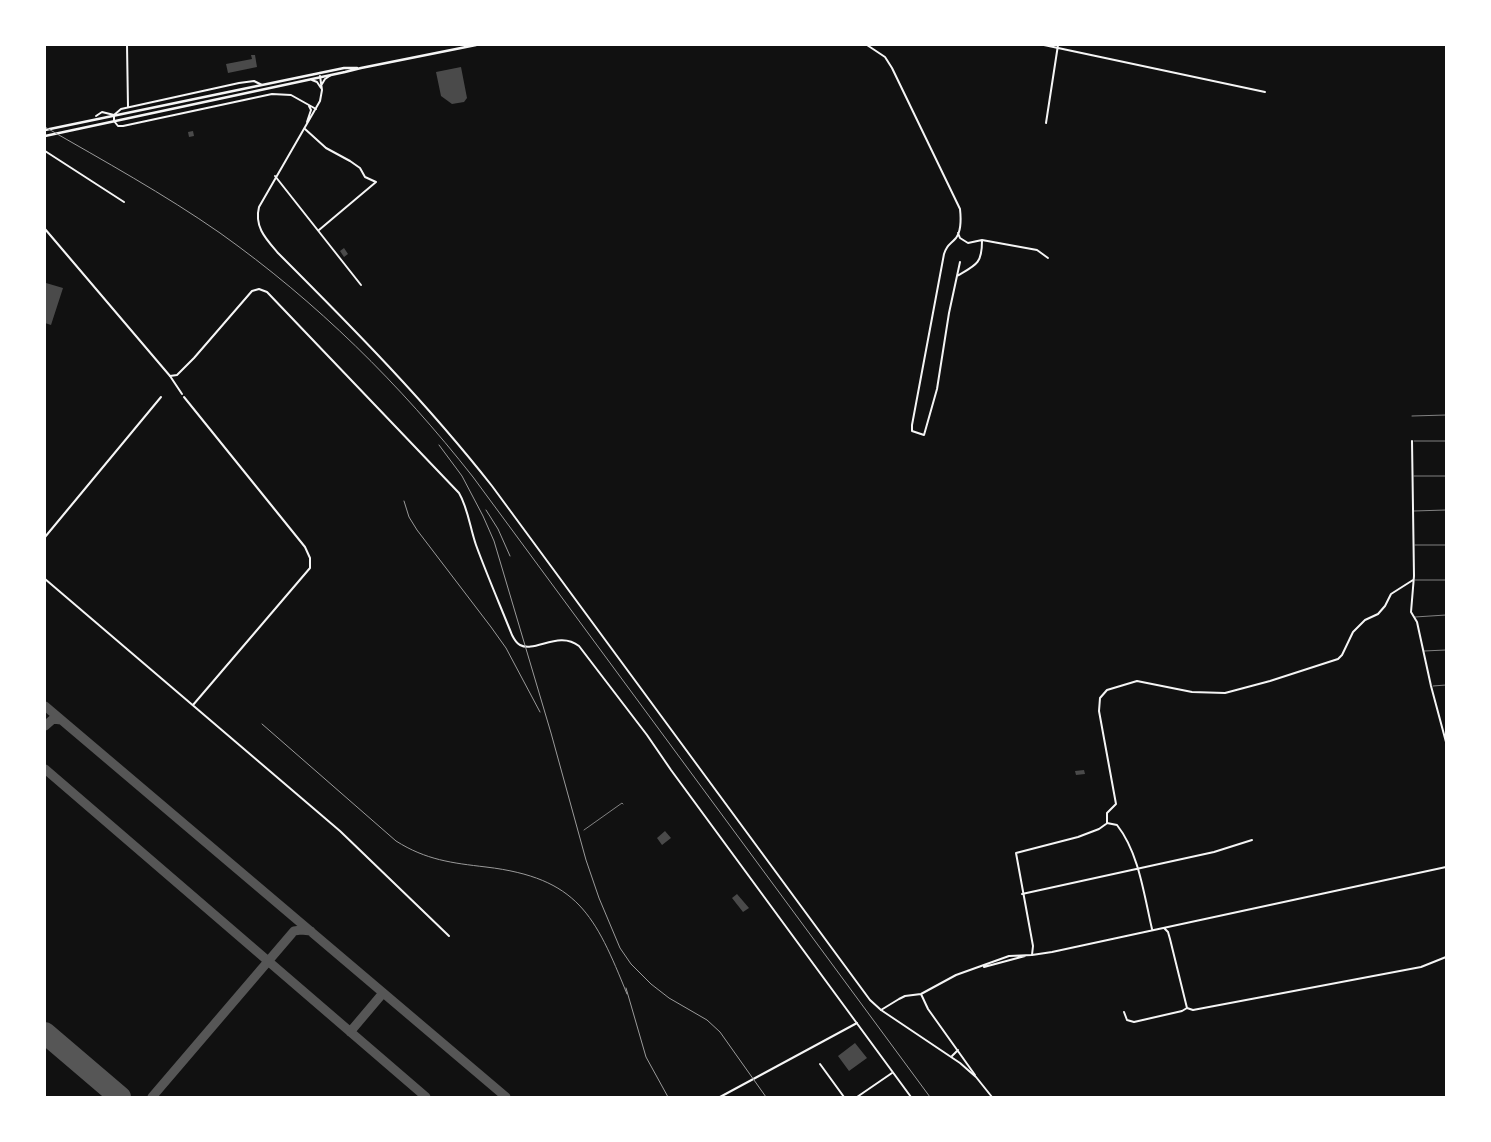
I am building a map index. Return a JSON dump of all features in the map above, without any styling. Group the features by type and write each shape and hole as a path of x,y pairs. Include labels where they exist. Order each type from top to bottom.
{"main road":[{"path":"45,136 476,45"},
{"path":"45,130 344,68 361,68"}],"street":[{"path":"128,45 128,107"},
{"path":"867,45 885,58 892,68 960,209 961,222 957,237 947,245 944,254 912,426 912,431 924,435 937,389 960,262"},
{"path":"1044,45 1058,46 1265,92"},
{"path":"1046,123 1058,46"},
{"path":"317,74 322,86 320,101 261,202 257,213 259,228 268,241 374,349 458,443 492,486 870,1000 881,1010 952,1056 976,1077"},
{"path":"322,86 323,82 332,75"},
{"path":"309,80 317,82 322,90"},
{"path":"114,115 120,109 239,83 254,81 262,85"},
{"path":"114,115 116,124 123,126 277,94 291,96 316,109"},
{"path":"309,105 320,101"},
{"path":"305,129 311,110 309,105"},
{"path":"96,116 102,112 114,115"},
{"path":"305,129 326,148 350,161 366,177 376,182 319,230"},
{"path":"45,151 124,202"},
{"path":"275,176 361,285"},
{"path":"45,229 170,376 182,394"},
{"path":"958,233 964,242 982,240 1037,250 1048,258"},
{"path":"957,276 978,264 982,254 982,240"},
{"path":"170,376 177,375 194,358 252,291 259,289 267,292 459,493 464,502 482,562 512,635 519,645 528,646 556,640 570,640 580,646 911,1097"},
{"path":"45,537 161,397"},
{"path":"184,397 305,547 310,558 310,568 193,705"},
{"path":"1412,441 1414,580 1411,612 1418,625 1422,650 1446,742"},
{"path":"45,579 340,831 449,936"},
{"path":"1032,955 1033,946 1030,927 1022,894 1016,855 1018,852 1099,830 1107,823 1107,813 1116,804 1099,710 1100,698 1107,690 1137,681 1192,692 1225,693 1311,669 1338,659 1342,655 1353,632 1365,620 1378,614 1385,606 1391,594 1414,580"},
{"path":"1107,823 1117,825 1122,831 1138,868 1152,929"},
{"path":"1022,894 1214,852 1252,840"},
{"path":"978,968 1446,866"},
{"path":"1164,928 1168,932 1187,1008"},
{"path":"881,1010 905,996 921,994 956,975 1009,956 1028,956"},
{"path":"1124,1012 1127,1020 1134,1022 1182,1011 1187,1008 1193,1010 1404,970 1446,957"},
{"path":"921,994 928,1009 992,1097"},
{"path":"720,1097 857,1023"},
{"path":"952,1056 958,1050"},
{"path":"820,1064 844,1097"},
{"path":"857,1097 893,1072"}],"lane":[{"path":"1412,416 1446,415"},
{"path":"1412,441 1446,441"},
{"path":"1412,476 1446,476"},
{"path":"1413,511 1446,510"},
{"path":"1413,546 1446,545"},
{"path":"1414,580 1446,580"},
{"path":"1414,617 1446,615"},
{"path":"1422,650 1446,650"},
{"path":"1431,686 1446,685"},
{"path":"584,830 623,804"}],"building":[{"path":"251,55 255,55 257,67 228,73 226,64 252,59"},
{"path":"461,67 467,98 464,102 452,104 441,96 436,72"},
{"path":"193,131 194,136 189,137 188,132"},
{"path":"344,248 348,254 344,257 340,251"},
{"path":"46,283 63,288 51,325 45,323"},
{"path":"1084,770 1085,774 1076,775 1075,771"},
{"path":"665,831 671,838 662,845 657,838"},
{"path":"737,894 749,908 743,912 732,898"},
{"path":"855,1043 867,1058 849,1071 838,1056"}],"taxiway":[{"path":"45,706 506,1097"},
{"path":"45,726 53,719 61,720"},
{"path":"45,769 426,1097"},
{"path":"152,1097 294,931 311,931"},
{"path":"350,1032 383,993"}],"runway":[{"path":"45,1033 120,1097"}],"railway":[{"path":"45,127 134,178 220,233 256,259 356,346 416,409 473,477 930,1097"},
{"path":"439,445 462,476 494,541 551,733 586,860 599,898 620,948 631,964 651,984 669,998 707,1020 720,1032 766,1097"},
{"path":"404,501 409,517 417,530 506,648 540,712"},
{"path":"486,510 498,529 510,556"},
{"path":"262,724 396,841 429,857 517,872 542,880 563,891 579,905 593,922 616,966 627,994"},
{"path":"626,988 646,1057 668,1097"}]}
